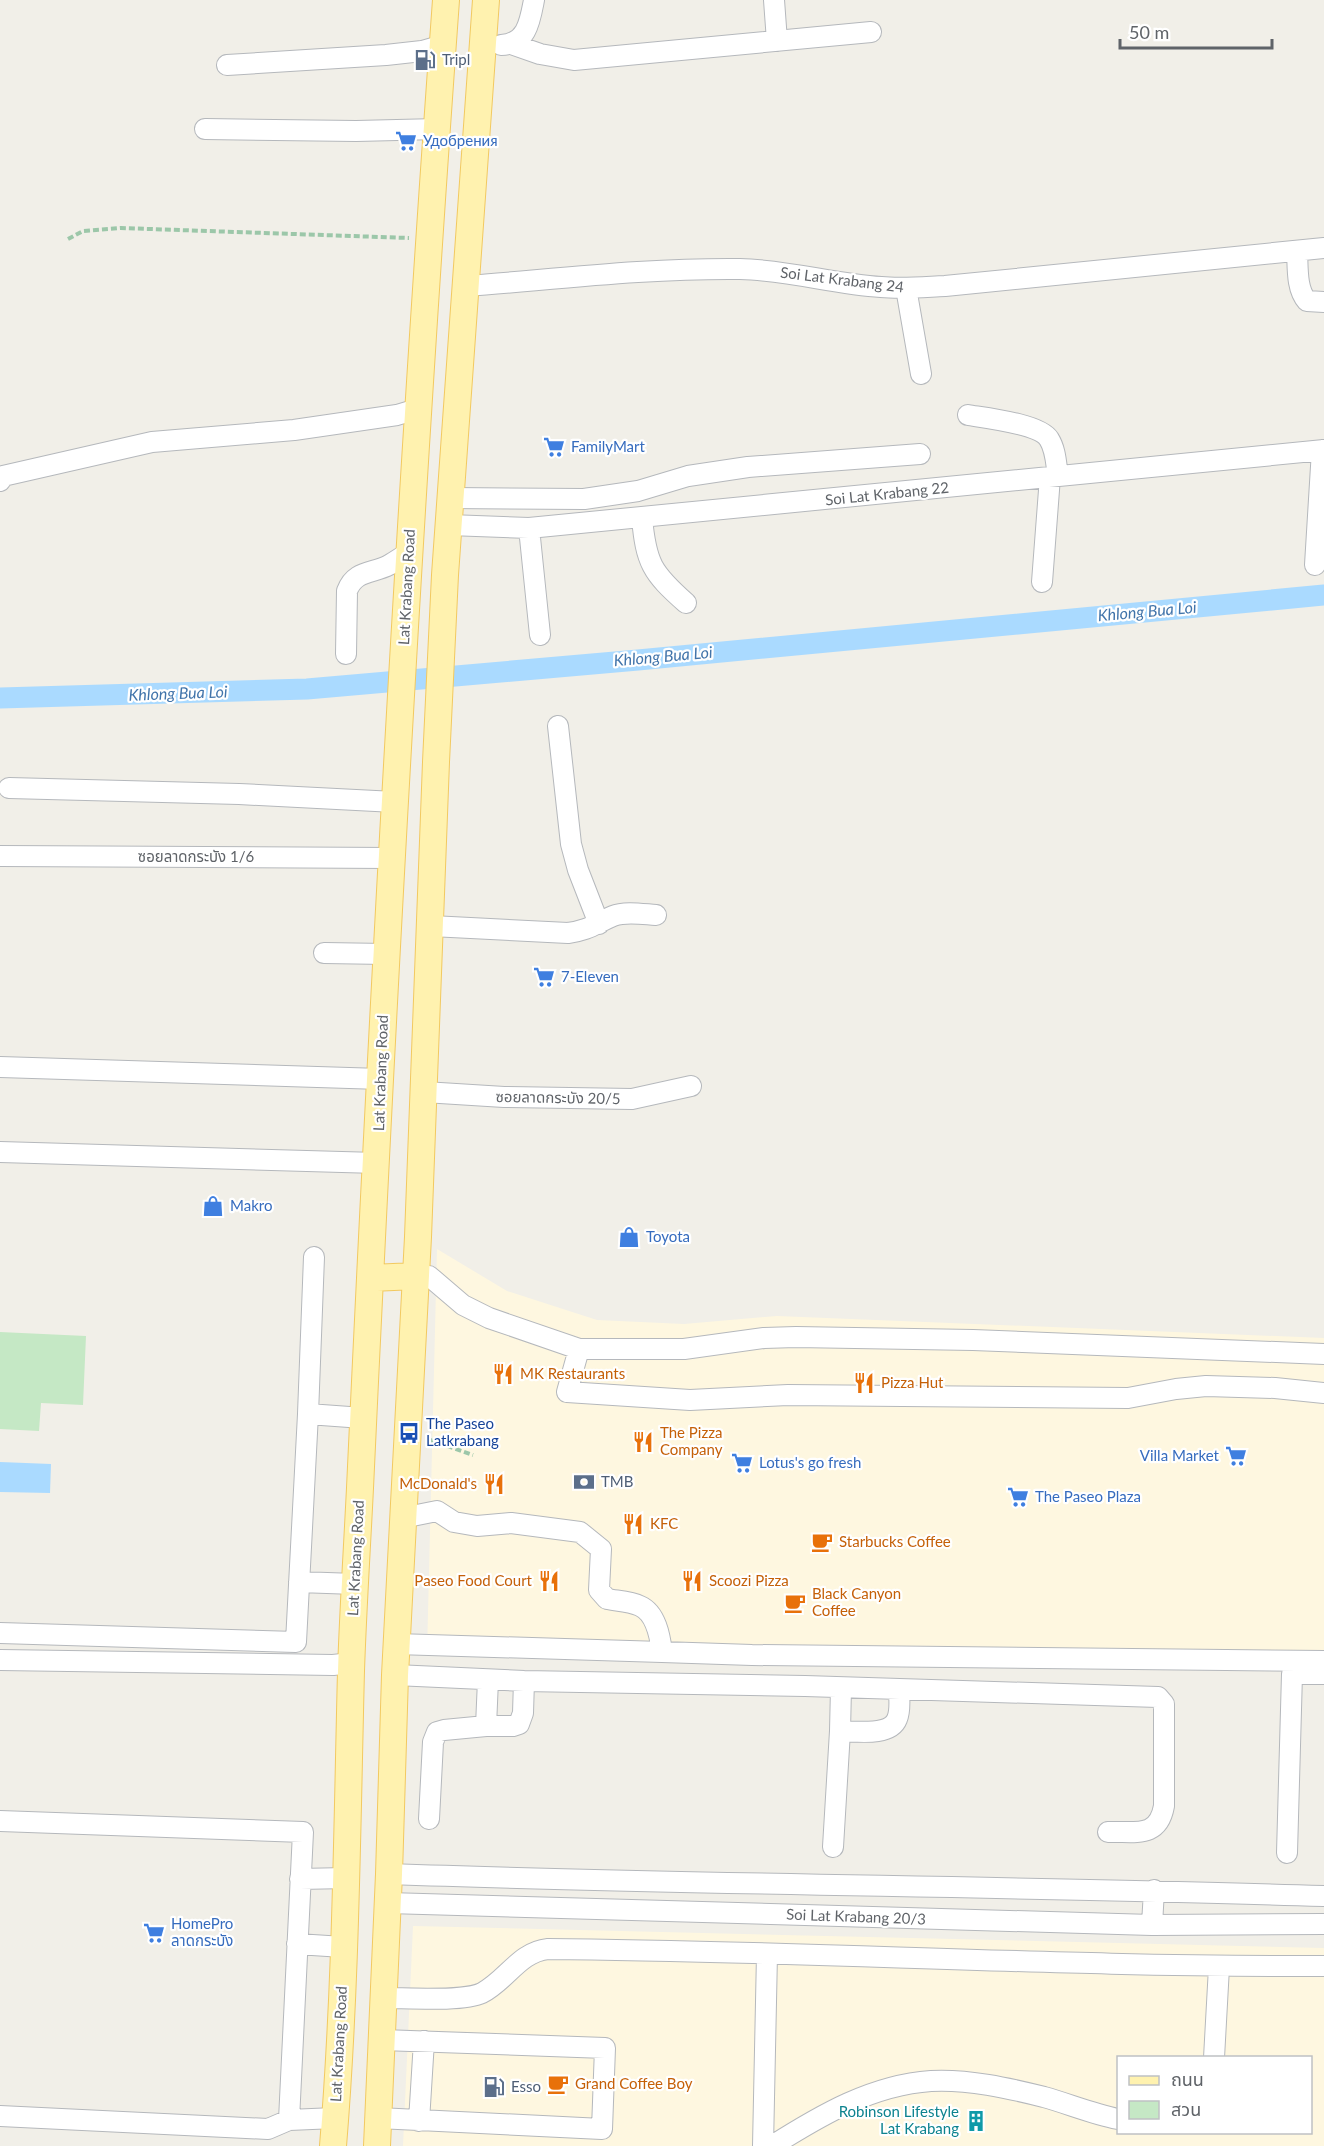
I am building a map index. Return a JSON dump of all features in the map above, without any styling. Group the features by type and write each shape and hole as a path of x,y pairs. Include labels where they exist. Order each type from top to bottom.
{"main road":[{"name":"Lat Krabang Road","path":"333,2146 346,1878 351,1664 396,764 417,409 446,0"},
{"path":"377,2146 388,1903 396,1644 416,1276 445,575 486,0"},
{"path":"371,1278 416,1276"}],"street":[{"path":"511,44 519,40 525,32 534,0"},
{"path":"774,0 777,41"},
{"path":"483,45 511,44 540,54 574,60 871,32"},
{"path":"227,65 386,55 422,51 442,45"},
{"path":"206,129 366,131 438,129"},
{"name":"Soi Lat Krabang 24","path":"467,286 639,272 742,269 807,275 880,287 906,288 1324,248"},
{"path":"1297,251 1300,290 1307,301 1324,302"},
{"path":"906,288 921,374"},
{"path":"0,481 3,476 152,442 294,430 397,415 417,409"},
{"path":"968,415 1037,429 1048,436 1054,449 1054,477 1042,582"},
{"path":"1315,566 1323,450"},
{"name":"Soi Lat Krabang 22","path":"448,525 529,528 1323,450"},
{"path":"450,498 584,499 638,490 688,476 748,467 920,454"},
{"path":"642,518 649,563 661,582 686,603"},
{"path":"529,528 540,635"},
{"path":"346,654 347,591 351,581 357,576 389,565 410,552"},
{"path":"558,726 571,844 578,870 599,924"},
{"path":"9,788 395,802"},
{"name":"ซอยลาดกระบัง 1/6","path":"0,856 392,858"},
{"path":"431,926 568,933 585,931 614,916 656,915"},
{"path":"324,953 386,954"},
{"path":"0,1067 381,1078"},
{"name":"ซอยลาดกระบัง 20/5","path":"424,1092 504,1098 632,1100 691,1086"},
{"path":"0,1152 377,1162"},
{"path":"0,1632 296,1642 314,1257"},
{"path":"416,1276 429,1276 463,1305 489,1318 579,1349 684,1349 796,1336 972,1340 1324,1354"},
{"path":"579,1349 567,1392 646,1398 690,1400 788,1395 1128,1398 1206,1386 1275,1388 1324,1393"},
{"path":"308,1414 363,1418"},
{"path":"402,1518 437,1511 454,1522 477,1526 511,1523 580,1532 601,1549 599,1590 607,1599 640,1606 651,1613 660,1637 662,1652"},
{"path":"299,1582 355,1584"},
{"path":"396,1644 752,1655 1324,1661"},
{"path":"0,1660 351,1664"},
{"path":"1287,1853 1292,1674 1324,1674"},
{"path":"395,1675 488,1680 1158,1697 1164,1704 1162,1819 1151,1830 1108,1832"},
{"path":"486,1726 488,1680"},
{"path":"429,1819 433,1742 437,1732 519,1724 523,1713 524,1681"},
{"path":"833,1847 841,1688"},
{"path":"840,1731 882,1730 892,1726 897,1720 898,1690"},
{"path":"0,1821 303,1832 289,2120"},
{"path":"389,1874 622,1881 1154,1890 1324,1896"},
{"path":"300,1879 346,1878"},
{"path":"621,1910 622,1881"},
{"path":"827,1883 827,1917"},
{"path":"1152,1925 1154,1890"},
{"path":"1242,1926 1243,1893"},
{"name":"Soi Lat Krabang 20/3","path":"388,1903 1152,1925 1324,1924"},
{"path":"297,1944 343,1947"},
{"path":"384,1998 457,1997 481,1993 527,1955 536,1950 548,1949 992,1962 1324,1966"},
{"path":"763,2146 767,1954"},
{"path":"1214,2056 1219,1966"},
{"path":"378,2118 602,2129 605,2048 382,2040"},
{"path":"419,2121 424,2041"},
{"path":"772,2146 816,2119 848,2103 899,2086 932,2081 984,2085 1043,2097 1101,2116 1117,2119"},
{"path":"0,2116 268,2129 289,2120 335,2118"}],"path":[{"path":"68,239 83,231 121,228 430,238"},
{"path":"425,1439 473,1455"}],"shaded area":[{"name":"The Paseo Latkrabang","path":"437,1249 507,1291 597,1320 684,1324 777,1316 1324,1338 1324,1661 427,1654"},
{"path":"413,1926 1324,1948 1324,2146 403,2146"}],"green space":[{"path":"0,1332 86,1336 83,1405 41,1403 39,1431 0,1429"}],"water":[{"path":"0,1462 51,1464 50,1493 0,1492"}],"waterway":[{"name":"Khlong Bua Loi","path":"0,698 307,689 1324,595"}],"place":[{"name":"Tripl","path":"425,60"},
{"name":"Удобрения","path":"406,141"},
{"name":"FamilyMart","path":"554,447"},
{"name":"7-Eleven","path":"544,977"},
{"name":"Makro","path":"213,1206"},
{"name":"Toyota","path":"629,1237"},
{"name":"MK Restaurants","path":"503,1374"},
{"name":"Pizza Hut","path":"864,1383"},
{"name":"The Paseo Latkrabang","path":"409,1433"},
{"name":"The Pizza Company","path":"643,1442"},
{"name":"Villa Market","path":"1236,1456"},
{"name":"Lotus's go fresh","path":"742,1463"},
{"name":"TMB","path":"584,1482"},
{"name":"McDonald's","path":"494,1484"},
{"name":"The Paseo Plaza","path":"1018,1497"},
{"name":"KFC","path":"633,1524"},
{"name":"Starbucks Coffee","path":"822,1542"},
{"name":"Paseo Food Court","path":"549,1581"},
{"name":"Scoozi Pizza","path":"692,1581"},
{"name":"Black Canyon Coffee","path":"795,1603"},
{"name":"HomePro ลาดกระบัง","path":"154,1933"},
{"name":"Grand Coffee Boy","path":"558,2084"},
{"name":"Esso","path":"494,2087"},
{"name":"Robinson Lifestyle Lat Krabang","path":"976,2121"}]}
